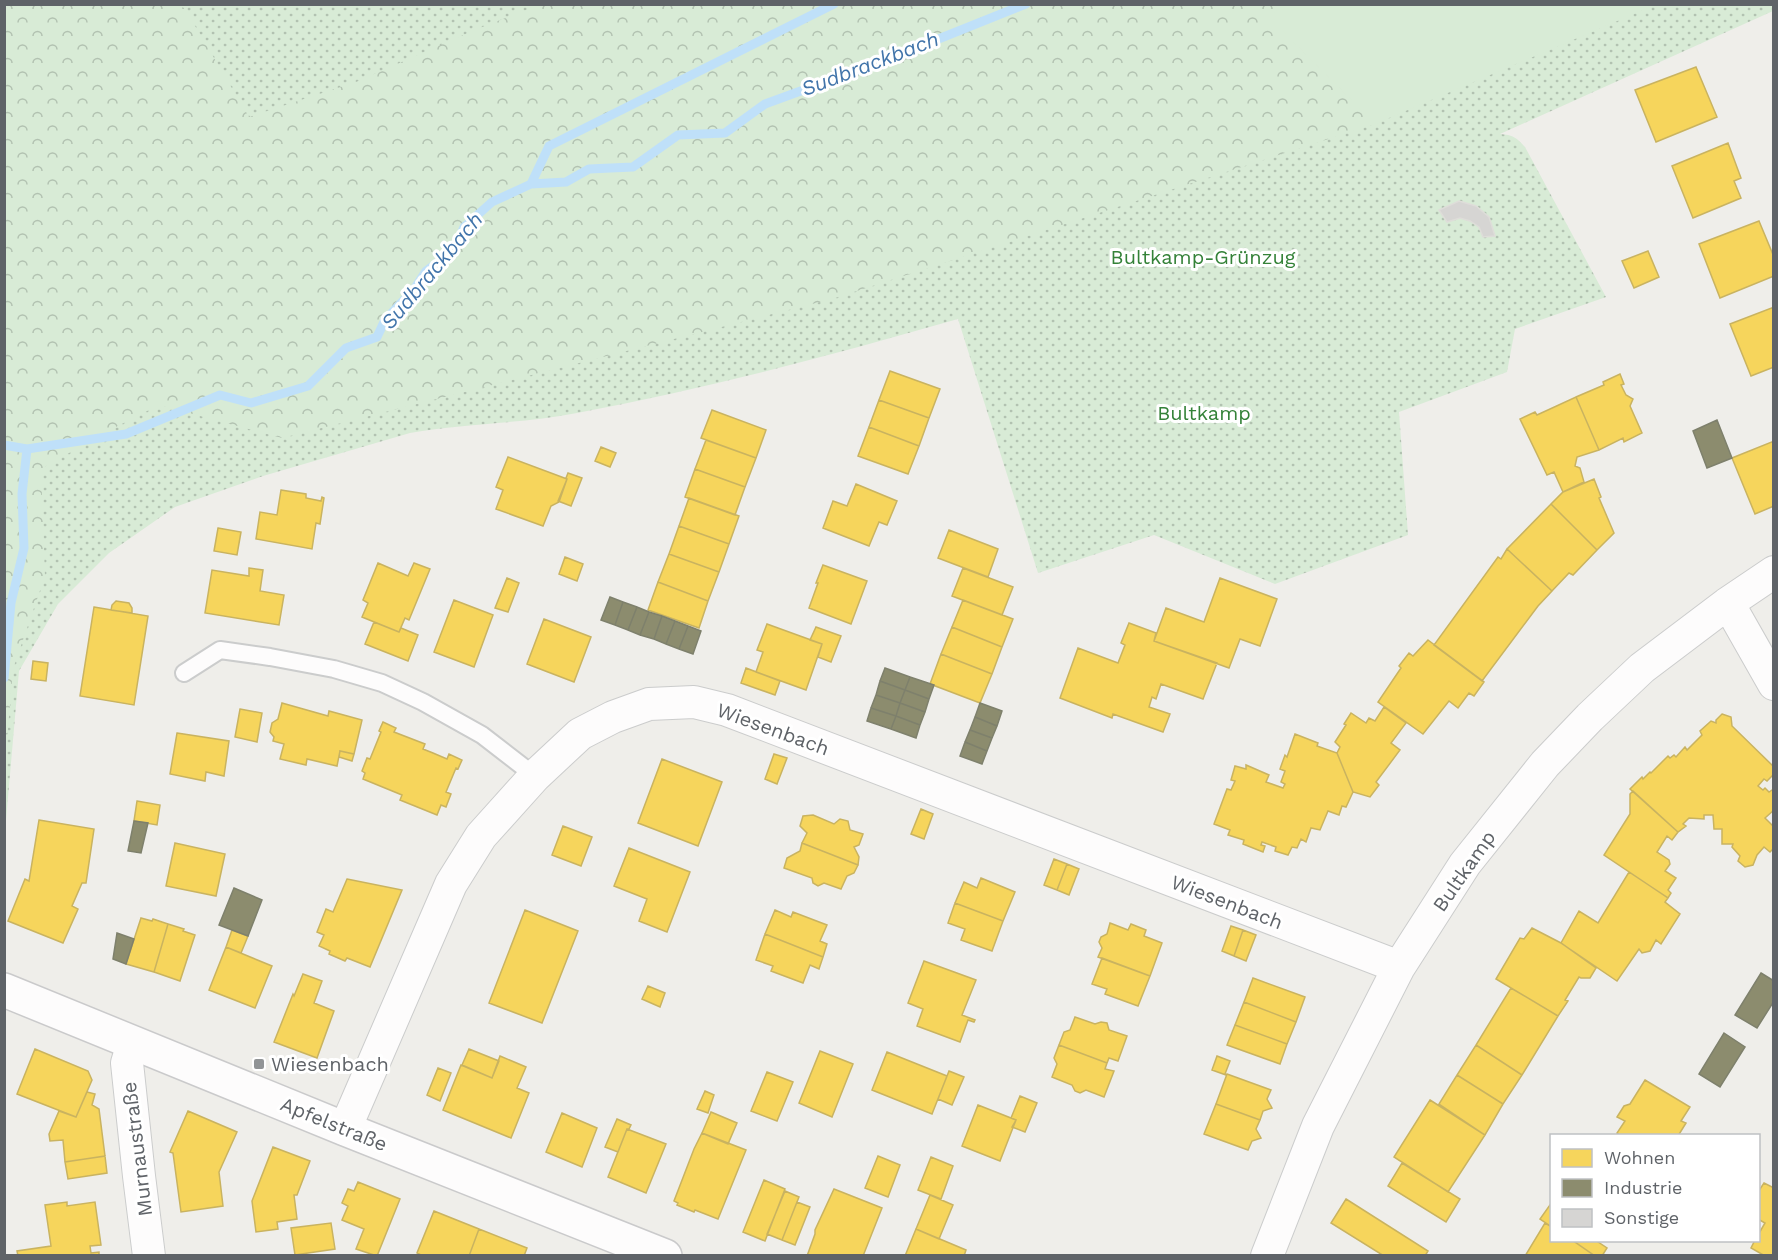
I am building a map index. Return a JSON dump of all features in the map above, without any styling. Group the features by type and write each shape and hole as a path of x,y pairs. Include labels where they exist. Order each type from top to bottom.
{"street":[{"name":"Bultkamp","path":"1267,1256 1318,1126 1399,967 1465,864 1545,764 1590,717 1642,668 1773,572"},
{"path":"1728,603 1773,684"},
{"name":"Wiesenbach","path":"345,1129 452,884 481,836 535,776 580,734 613,717 649,704 694,702 727,710 1399,967"},
{"name":"Apfelstraße","path":"4,990 652,1253"},
{"name":"Murnaustraße","path":"134,1043 127,1063 149,1256"}],"lane":[{"path":"184,673 220,650 334,669 382,683 423,702 482,735 535,776"}],"green space":[{"name":"Bultkamp-Grünzug","path":"5,5 1773,5 1773,11 1500,134 1514,137 1525,147 1606,297 1515,329 1507,372 1399,412 1408,535 1275,584 1154,535 1038,573 958,319 769,370 625,404 556,417 410,433 263,476 175,507 109,553 58,604 19,671 5,832"},
{"path":"5,5 180,5 185,9 249,117 356,82 477,29 539,5 1281,5 1271,18 1375,124 832,299 282,438 159,405 41,469 45,576 13,669 5,764"},
{"path":"1281,5 1655,5 1375,124 1270,18"}],"building: Wohnen":[{"path":"1696,67 1717,117 1656,142 1635,90"},
{"path":"1728,143 1741,178 1734,181 1741,198 1693,218 1672,166"},
{"path":"1759,221 1774,257 1774,276 1720,298 1699,244"},
{"path":"1648,251 1659,277 1634,288 1622,261"},
{"path":"1774,307 1774,367 1751,376 1730,324"},
{"path":"890,371 940,389 929,418 879,400"},
{"path":"1620,374 1624,384 1621,385 1626,395 1633,399 1630,406 1642,433 1624,442 1623,438 1599,450 1576,397 1604,385 1603,382"},
{"path":"1576,397 1599,450 1577,457 1575,466 1580,468 1584,482 1563,492 1554,472 1547,475 1520,419 1535,412 1537,415"},
{"path":"879,400 929,418 919,446 869,427"},
{"path":"712,410 766,430 756,458 701,438"},
{"path":"869,427 919,446 908,474 858,456"},
{"path":"706,440 756,458 745,487 695,469"},
{"path":"1774,441 1774,506 1755,514 1732,458"},
{"path":"601,447 616,453 610,467 595,461"},
{"path":"508,457 567,479 559,502 551,506 543,526 496,509 503,490 496,487"},
{"path":"695,469 745,487 735,515 685,497"},
{"path":"568,473 582,478 571,506 558,501"},
{"path":"1594,479 1601,497 1599,498 1614,533 1597,550 1551,504 1563,492"},
{"path":"856,484 897,501 887,525 879,522 869,546 823,528 833,501 847,506"},
{"path":"281,490 306,494 306,498 321,501 322,497 324,498 320,524 316,523 312,549 256,539 260,512 277,515"},
{"path":"689,498 739,516 729,544 679,526"},
{"path":"1551,504 1597,550 1573,575 1569,573 1552,591 1507,549"},
{"path":"679,526 729,544 719,572 669,554"},
{"path":"218,528 241,532 237,555 214,551"},
{"path":"949,530 998,549 988,577 938,558"},
{"path":"1507,549 1552,591 1538,606 1482,681 1434,645 1498,557 1501,559"},
{"path":"669,554 719,572 708,601 658,582"},
{"path":"565,557 583,564 577,581 559,574"},
{"path":"378,563 408,576 414,563 430,569 409,620 405,618 399,632 362,617 368,603 363,600"},
{"path":"823,565 867,581 851,624 809,608"},
{"path":"249,568 263,570 260,591 284,595 279,625 205,613 212,570 249,576"},
{"path":"963,568 1013,587 1002,615 952,596"},
{"path":"507,578 519,583 508,612 495,608"},
{"path":"1220,578 1277,599 1260,646 1240,639 1229,668 1154,641 1166,608 1204,622"},
{"path":"658,582 708,601 699,628 648,610"},
{"path":"454,600 493,615 474,667 434,652"},
{"path":"963,600 1013,619 1002,647 952,627"},
{"path":"116,601 129,603 132,613 111,610"},
{"path":"94,607 148,616 134,705 80,696"},
{"path":"544,619 591,637 574,682 527,664"},
{"path":"374,622 399,632 401,628 418,635 408,661 365,644"},
{"path":"1129,623 1156,633 1154,641 1217,663 1203,699 1161,684 1156,699 1152,697 1149,707 1170,714 1163,732 1113,714 1112,718 1060,698 1078,648 1118,663 1125,645 1121,643"},
{"path":"767,624 822,644 806,690 756,672 763,652 757,650"},
{"path":"816,627 841,636 831,662 818,657 822,644 810,640"},
{"path":"952,627 1002,647 992,674 941,654"},
{"path":"1428,640 1484,682 1474,696 1469,693 1458,708 1449,701 1423,734 1378,702 1409,653 1413,656"},
{"path":"941,654 992,674 980,703 930,684"},
{"path":"33,661 48,663 46,681 31,679"},
{"path":"746,668 780,681 775,695 741,683"},
{"path":"282,703 328,716 329,711 362,720 354,754 340,751 337,766 307,759 306,765 280,759 284,744 273,741 274,737 270,732 272,723 278,719"},
{"path":"1384,707 1406,723 1391,743 1400,750 1376,782 1379,785 1370,797 1353,792 1337,753 1340,747 1335,742 1351,713 1366,723 1369,718 1375,721"},
{"path":"240,709 262,713 257,742 235,737"},
{"path":"1722,714 1731,717 1732,726 1774,767 1774,774 1767,781 1764,779 1758,786 1769,792 1774,791 1774,810 1765,818 1774,827 1774,848 1770,852 1764,847 1757,855 1753,865 1745,867 1738,861 1740,856 1732,847 1733,844 1722,844 1722,829 1714,829 1713,815 1704,815 1704,819 1689,818 1683,824 1686,826 1678,832 1630,789 1668,756 1676,757 1685,747 1687,750 1702,735 1700,731 1711,721 1716,723"},
{"path":"383,722 396,728 394,732 425,744 423,749 447,759 449,754 462,760 446,792 451,794 446,807 441,805 437,815 400,800 402,795 363,779 365,773 362,771 367,758 370,759"},
{"path":"177,733 229,741 224,776 206,772 205,781 170,774"},
{"path":"1295,734 1318,743 1317,746 1337,753 1353,792 1346,807 1342,806 1339,815 1328,811 1320,830 1311,828 1306,842 1301,839 1297,848 1292,847 1288,855 1275,851 1276,847 1262,842 1261,845 1265,846 1263,852 1243,844 1244,840 1228,835 1230,830 1214,824 1227,789 1231,790 1235,781 1231,780 1235,766 1246,769 1246,765 1269,775 1266,782 1283,788 1285,784 1281,782 1285,771 1280,769"},
{"path":"340,751 354,754 352,761 339,757"},
{"path":"774,754 787,758 777,784 765,779"},
{"path":"662,759 722,782 698,846 638,823"},
{"path":"1633,791 1678,832 1672,840 1667,836 1657,852 1669,860 1670,864 1665,871 1676,878 1668,890 1671,893 1668,898 1604,855 1630,814 1630,794"},
{"path":"137,801 160,805 157,825 134,821"},
{"path":"921,809 933,814 924,839 911,834"},
{"path":"813,815 834,824 840,819 848,821 850,830 863,834 859,845 854,847 859,857 858,865 802,843 807,833 800,826 803,816"},
{"path":"39,820 94,829 86,883 82,883 72,906 78,909 63,943 8,921 25,879 29,881"},
{"path":"563,826 592,837 581,866 552,855"},
{"path":"175,843 225,854 216,896 166,886"},
{"path":"802,843 858,865 854,873 847,876 841,889 824,883 818,886 813,883 812,878 784,868 787,858 800,851"},
{"path":"629,848 690,872 667,932 639,921 647,899 614,886"},
{"path":"1054,859 1067,864 1057,890 1044,885"},
{"path":"1067,864 1079,869 1069,895 1057,890"},
{"path":"1629,872 1668,898 1665,902 1680,914 1661,944 1656,940 1650,951 1642,953 1639,949 1617,981 1561,943 1579,911 1598,923"},
{"path":"981,878 1015,892 1003,921 955,903 964,882 977,888"},
{"path":"347,879 402,890 370,967 347,958 345,961 329,954 330,951 319,946 324,935 317,932 326,909 333,912"},
{"path":"955,903 1003,921 992,951 961,940 965,929 948,923"},
{"path":"525,910 578,931 542,1023 489,1003"},
{"path":"775,910 791,917 793,912 827,925 820,941 827,944 823,957 765,934"},
{"path":"141,918 168,924 154,972 126,964"},
{"path":"1110,923 1128,930 1131,924 1146,930 1144,936 1162,943 1150,976 1098,957 1102,948 1099,942 1101,937 1107,934"},
{"path":"168,924 195,935 180,981 154,972"},
{"path":"1231,926 1243,930 1234,956 1222,951"},
{"path":"1532,928 1561,943 1596,968 1590,978 1579,977 1558,1016 1496,979 1520,938 1524,939"},
{"path":"232,930 248,936 241,953 226,947"},
{"path":"1243,930 1256,935 1246,961 1234,956"},
{"path":"765,934 823,957 819,969 810,965 803,983 771,971 773,966 756,960"},
{"path":"226,947 272,966 255,1008 209,990"},
{"path":"1102,958 1150,976 1138,1006 1105,994 1107,989 1092,984"},
{"path":"924,961 976,980 962,1015 975,1020 974,1022 968,1020 960,1042 917,1026 923,1009 908,1003"},
{"path":"303,974 322,981 314,1003 334,1011 317,1058 274,1042"},
{"path":"1253,978 1305,997 1296,1022 1244,1002"},
{"path":"648,986 665,993 660,1007 642,999"},
{"path":"1511,988 1558,1016 1522,1075 1476,1045"},
{"path":"1244,1002 1296,1022 1287,1044 1235,1025"},
{"path":"1075,1017 1095,1024 1107,1023 1109,1030 1127,1036 1118,1061 1109,1058 1107,1063 1059,1045 1064,1032 1070,1030"},
{"path":"1235,1025 1287,1044 1280,1064 1227,1045"},
{"path":"1059,1045 1107,1063 1105,1069 1114,1071 1104,1097 1086,1090 1080,1093 1075,1091 1072,1085 1052,1077 1057,1064 1054,1058"},
{"path":"1476,1045 1522,1075 1503,1104 1457,1075"},
{"path":"35,1049 88,1071 92,1080 76,1117 17,1094"},
{"path":"469,1049 499,1061 492,1078 462,1065"},
{"path":"820,1051 853,1064 832,1117 799,1103"},
{"path":"887,1052 947,1076 932,1114 872,1090"},
{"path":"500,1056 526,1067 517,1088 529,1093 511,1138 443,1110 461,1065 492,1078"},
{"path":"1217,1056 1230,1061 1226,1075 1212,1070"},
{"path":"438,1068 451,1073 440,1101 427,1095"},
{"path":"949,1071 964,1077 952,1105 938,1099"},
{"path":"767,1072 793,1082 777,1121 751,1111"},
{"path":"1227,1074 1271,1090 1267,1099 1272,1108 1263,1111 1260,1120 1216,1104"},
{"path":"1457,1075 1503,1104 1485,1135 1439,1104"},
{"path":"1645,1080 1690,1107 1681,1121 1686,1123 1679,1134 1618,1134 1625,1121 1617,1117 1624,1106 1630,1104"},
{"path":"705,1091 714,1095 708,1113 697,1109"},
{"path":"87,1092 95,1094 92,1105 99,1109 105,1156 65,1162 63,1140 50,1141 49,1134 59,1111 76,1117"},
{"path":"1020,1096 1037,1103 1025,1132 1012,1127 1016,1120 1011,1118"},
{"path":"1430,1100 1485,1135 1448,1192 1394,1157"},
{"path":"1216,1104 1260,1120 1256,1129 1261,1138 1252,1141 1248,1150 1204,1134"},
{"path":"978,1105 1016,1120 1000,1161 962,1146"},
{"path":"188,1111 237,1132 219,1172 223,1206 181,1212 173,1153 170,1152"},
{"path":"711,1112 737,1123 728,1144 702,1133"},
{"path":"562,1113 597,1128 582,1167 546,1152"},
{"path":"617,1119 631,1125 627,1129 618,1152 605,1147"},
{"path":"627,1129 666,1144 646,1193 608,1177"},
{"path":"702,1133 746,1150 718,1219 695,1210 694,1212 677,1205 678,1203 674,1201"},
{"path":"273,1147 310,1161 297,1195 294,1195 297,1219 277,1222 278,1229 256,1232 252,1201"},
{"path":"105,1156 107,1173 68,1179 65,1162"},
{"path":"878,1156 900,1165 888,1197 865,1188"},
{"path":"931,1157 953,1166 941,1199 918,1190"},
{"path":"1402,1163 1460,1199 1446,1222 1388,1186"},
{"path":"764,1180 785,1189 765,1241 743,1232"},
{"path":"358,1182 400,1199 377,1256 356,1249 364,1229 342,1220 348,1206 342,1203 348,1189 354,1191"},
{"path":"1764,1183 1774,1188 1774,1256 1765,1256 1751,1248 1754,1242 1760,1242 1760,1232 1765,1223 1760,1220 1760,1189"},
{"path":"834,1189 882,1208 863,1256 807,1256 815,1230"},
{"path":"785,1191 799,1197 782,1240 767,1234"},
{"path":"930,1195 953,1205 939,1239 916,1229"},
{"path":"1346,1199 1428,1251 1425,1256 1384,1256 1331,1223"},
{"path":"67,1202 67,1206 95,1202 101,1245 90,1246 91,1253 99,1252 99,1256 18,1256 17,1251 51,1246 45,1205"},
{"path":"797,1202 810,1207 795,1245 782,1240"},
{"path":"1550,1205 1550,1226 1540,1219"},
{"path":"434,1211 479,1229 469,1256 423,1256 417,1253"},
{"path":"331,1223 335,1249 295,1255 291,1228"},
{"path":"1545,1223 1550,1226 1550,1242 1575,1242 1595,1256 1525,1256"},
{"path":"479,1229 527,1248 524,1256 469,1256"},
{"path":"916,1229 966,1250 964,1256 905,1256"},
{"path":"1575,1242 1598,1242 1607,1248 1602,1256 1595,1256"}],"building: Industrie":[{"path":"1717,420 1732,458 1707,468 1693,431"},
{"path":"610,597 623,602 615,625 601,620"},
{"path":"623,602 637,607 628,630 615,625"},
{"path":"637,607 649,612 640,635 628,630"},
{"path":"649,612 662,616 654,639 640,635"},
{"path":"662,616 675,621 666,644 654,639"},
{"path":"675,621 688,626 679,649 666,644"},
{"path":"688,626 701,631 693,654 679,649"},
{"path":"885,668 910,677 905,690 880,681"},
{"path":"910,677 934,685 929,699 905,690"},
{"path":"880,681 905,690 900,703 876,695"},
{"path":"905,690 929,699 925,712 900,703"},
{"path":"876,695 900,703 896,716 871,708"},
{"path":"900,703 925,712 920,725 896,716"},
{"path":"980,703 1002,711 997,726 975,717"},
{"path":"871,708 896,716 891,729 867,721"},
{"path":"896,716 920,725 916,738 891,729"},
{"path":"975,717 997,726 992,738 970,730"},
{"path":"970,730 992,738 987,751 965,742"},
{"path":"965,742 987,751 982,764 960,756"},
{"path":"134,821 148,823 141,853 128,851"},
{"path":"234,888 262,900 248,936 219,925"},
{"path":"117,933 134,939 126,964 113,959"},
{"path":"1761,973 1774,981 1774,1001 1757,1028 1735,1015"},
{"path":"1724,1033 1745,1047 1720,1087 1699,1074"}],"building: Sonstige":[{"path":"1459,201 1476,206 1489,217 1495,236 1483,237 1479,227 1460,218 1447,222 1439,210"}],"waterway":[{"path":"531,184 549,146 834,4"},
{"name":"Sudbrackbach","path":"4,445 27,449 126,434 220,395 251,403 308,386 346,348 377,337 385,320 415,288 426,271 453,251 464,227 492,202 531,184 566,182 589,169 633,167 678,135 725,133 765,104 891,58 1026,4"},
{"path":"4,678 11,603 24,548 22,494 27,449"}],"place":[{"name":"Wiesenbach","path":"259,1064"}]}
